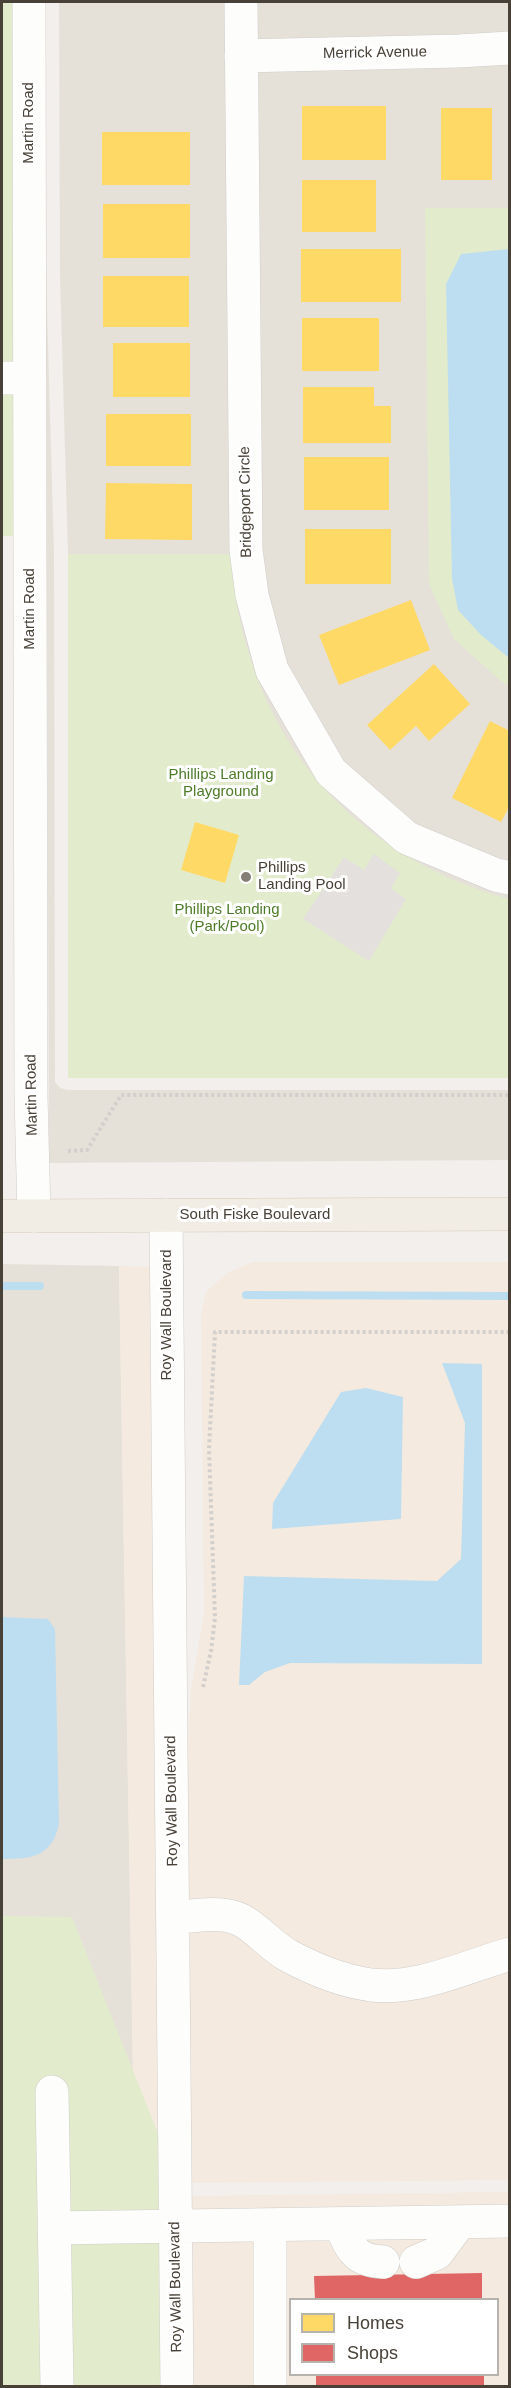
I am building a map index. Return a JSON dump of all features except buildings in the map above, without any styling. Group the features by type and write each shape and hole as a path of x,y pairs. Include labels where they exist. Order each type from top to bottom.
{"main road":[{"name":"South Fiske Boulevard","path":"2,1216 510,1214"}],"street":[{"name":"Martin Road","path":"29,2 16,378 34,1216"},
{"name":"Bridgeport Circle","path":"241,2 246,549 252,595 272,670 330,772 407,838 496,875 510,878"},
{"name":"Merrick Avenue","path":"241,56 510,48"},
{"name":"Roy Wall Boulevard","path":"166,1215 177,2386"},
{"path":"173,1918 220,1914 240,1920 288,1956 341,1978 372,1985 400,1985 443,1977 510,1954"},
{"path":"52,2092 57,2386"},
{"path":"54,2228 510,2221"},
{"path":"416,2262 437,2253 460,2222"},
{"path":"340,2224 353,2252 366,2261 383,2262"},
{"path":"270,2225 270,2386"}],"path":[{"path":"68,1151 87,1150 121,1095 510,1095"},
{"path":"201,1692 211,1651 214,1618 209,1449 215,1332 510,1332"}],"shaded area":[{"path":"45,2 46,275 54,554 55,1082 60,1088 68,1090 509,1090 509,1160 49,1163"},
{"path":"59,2 509,2 509,1078 68,1078 68,554 60,275"},
{"path":"374,854 400,873 391,888 406,899 369,961 303,919 344,857 364,870"},
{"path":"253,1262 509,1262 509,2180 190,2183 187,1761 191,1689 204,1613 201,1313 207,1291 227,1273"},
{"path":"2,1264 119,1266 133,2072 72,1918 2,1916"},
{"path":"119,1266 151,1267 159,2136 133,2072"},
{"path":"509,2192 509,2386 193,2386 192,2196"}],"green space":[{"path":"2,2 13,2 14,536 2,536"},
{"path":"425,208 509,208 509,685 502,682 454,639 429,584"},
{"name":"Phillips Landing (Park/Pool)","path":"68,554 231,554 239,616 255,673 280,726 312,773 351,815 397,850 450,878 509,899 509,1078 68,1078"},
{"path":"2,1916 72,1917 159,2136 161,2386 2,2386"}],"water":[{"path":"510,249 509,658 481,635 458,610 452,579 446,284 461,254"},
{"path":"442,1363 482,1364 482,1664 290,1663 265,1672 249,1685 239,1685 244,1576 437,1581 461,1559 465,1423"},
{"path":"366,1388 403,1397 401,1519 272,1529 273,1503 341,1392"},
{"path":"2,1617 48,1619 55,1629 59,1824 56,1835 46,1850 31,1857 12,1859 2,1859"}],"waterway":[{"path":"2,1286 40,1286"},
{"path":"246,1295 510,1296"}],"place":[{"name":"Phillips Landing Pool","path":"246,877"}],"park label":[{"name":"Phillips Landing Playground","path":"221,784"}]}
